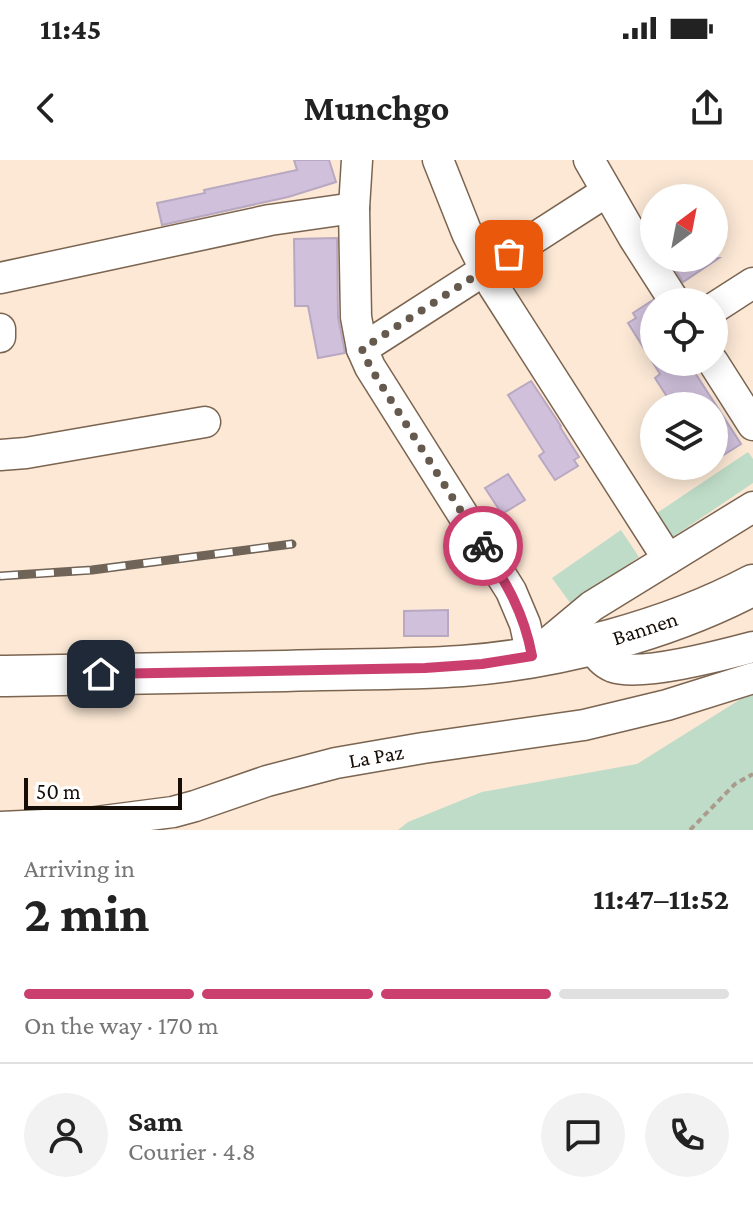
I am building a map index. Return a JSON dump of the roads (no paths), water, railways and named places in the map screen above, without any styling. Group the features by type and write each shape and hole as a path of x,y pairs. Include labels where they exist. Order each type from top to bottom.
{"main road":[{"name":"Bannen","path":"532,656 592,645 665,623 753,585"},
{"path":"0,676 425,668 532,656"}],"street":[{"path":"357,160 354,208 356,317 362,349 370,367 511,591 525,624 532,656 592,606 753,507"},
{"path":"438,160 467,233 494,287 668,559"},
{"path":"589,160 666,288"},
{"path":"362,349 606,192"},
{"path":"0,278 270,220 354,208"},
{"path":"728,299 753,283"},
{"path":"0,329 0,337"},
{"path":"722,376 753,425"},
{"path":"0,455 205,422"},
{"path":"592,645 608,664 637,670 689,663 753,647"},
{"name":"La Paz","path":"0,827 76,824 173,812 267,781 336,763 584,725 667,705 753,678"}],"railway":[{"path":"0,576 92,570 292,544"}]}
